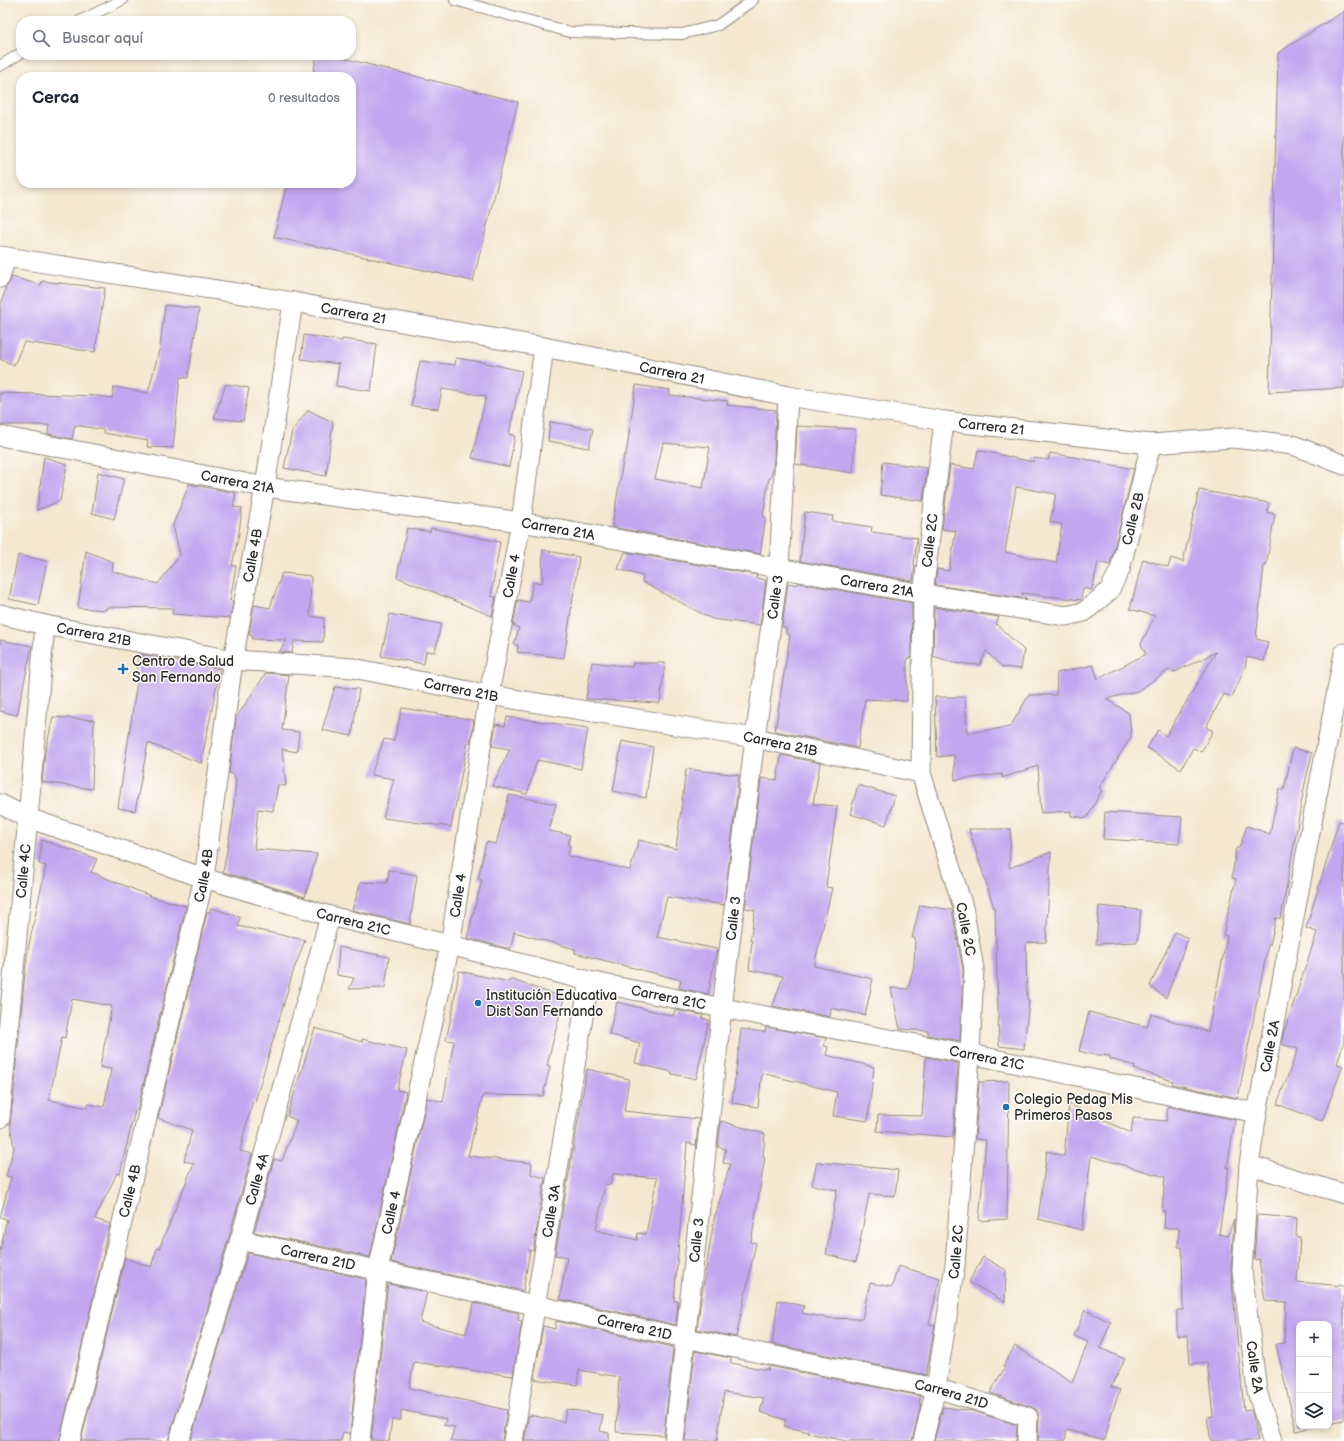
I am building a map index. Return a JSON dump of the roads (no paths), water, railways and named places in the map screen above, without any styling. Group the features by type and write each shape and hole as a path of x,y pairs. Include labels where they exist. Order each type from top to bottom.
{"street":[{"path":"0,278 3,256"},
{"name":"Carrera 21","path":"3,256 293,302 544,347 788,396 944,421 1151,444 1233,438 1293,445 1344,465"},
{"name":"Calle 4B","path":"70,1441 204,878 233,660 265,487 293,302"},
{"name":"Calle 4","path":"360,1441 378,1270 450,945 489,695 521,522 544,347"},
{"name":"Calle 3","path":"674,1441 722,1008 755,738 778,568 788,396"},
{"name":"Calle 2C","path":"922,1441 936,1388 955,1265 970,1054 974,969 963,907 921,773 923,594 944,421"},
{"name":"Carrera 21A","path":"0,436 265,487 521,522 923,594 1066,616 1084,612 1109,591"},
{"name":"Calle 2B","path":"1109,591 1120,570 1151,444"},
{"name":"Carrera 21B","path":"0,614 45,625 233,660 352,668 489,695 755,738 921,773"},
{"name":"Calle 4C","path":"0,1117 45,625"},
{"name":"Calle 2A","path":"1272,1441 1257,1391 1242,1270 1249,1165 1257,1113 1340,701 1344,654"},
{"name":"Carrera 21C","path":"0,804 28,818 204,878 330,916 589,981 722,1008 970,1054 1257,1113"},
{"name":"Calle 4A","path":"179,1441 240,1240 330,916"},
{"name":"Calle 3A","path":"513,1441 534,1305 589,981"},
{"path":"1249,1165 1344,1194"},
{"name":"Carrera 21D","path":"240,1240 685,1338 936,1388 1028,1417 1027,1441"}],"lane":[{"path":"90,16 122,0"},
{"path":"455,0 570,32 682,34 718,25 753,0"},
{"path":"0,66 16,56"}],"place":[{"name":"Centro de Salud San Fernando","path":"123,669"},
{"name":"Institución Educativa Dist San Fernando","path":"478,1003"},
{"name":"Colegio Pedag Mis Primeros Pasos","path":"1006,1107"}]}
